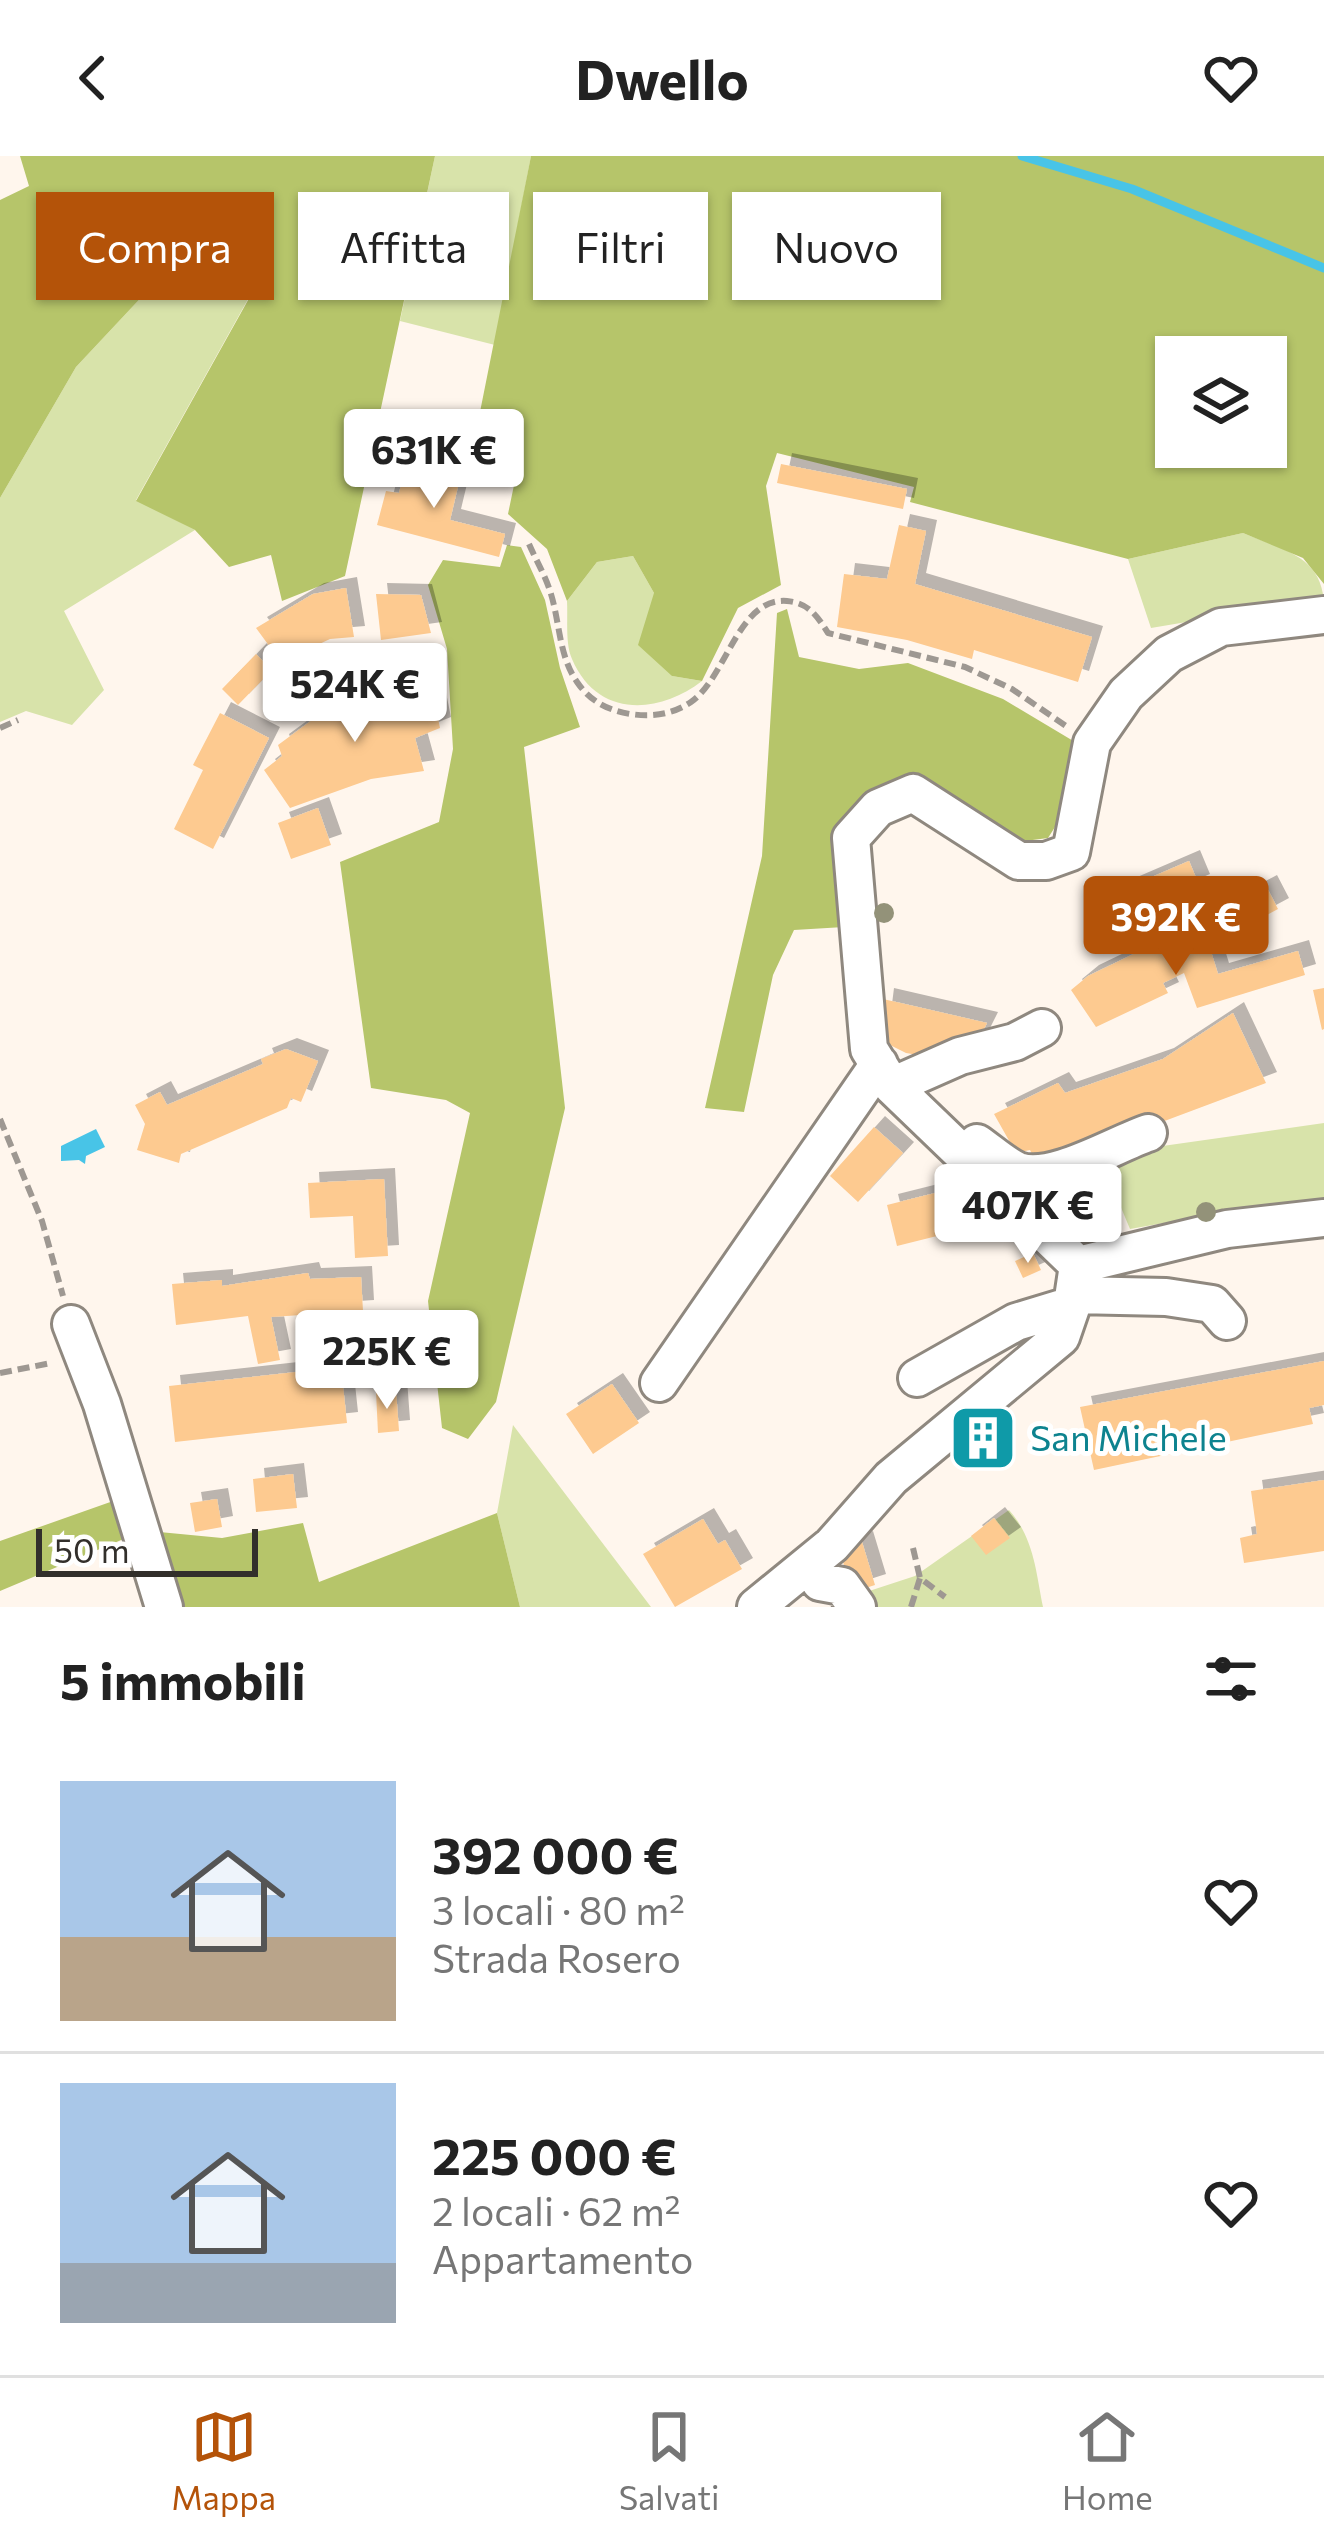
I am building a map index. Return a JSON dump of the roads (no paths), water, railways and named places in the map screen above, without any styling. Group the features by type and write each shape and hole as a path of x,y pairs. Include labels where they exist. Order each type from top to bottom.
{"street":[{"path":"1227,1321 1211,1304 1074,1289 946,1135 886,1075 869,1049 851,838 878,808 913,794 1019,861 1046,862 1071,852 1092,743 1126,694 1169,654 1221,627 1324,616"},
{"path":"658,1383 886,1075 1015,1042 1042,1028"},
{"path":"946,1135 967,1137 1016,1170 1035,1174 1058,1172 1148,1133"},
{"path":"983,1405 931,1369 1074,1289 1227,1228 1324,1218"},
{"path":"819,1584 832,1545 891,1478 1061,1337 1074,1289"},
{"path":"78,1341 164,1607"},
{"path":"756,1607 819,1584 842,1586 857,1607"}],"water":[{"path":"96,1129 105,1147 86,1156 85,1164 61,1161 61,1146"}],"waterway":[{"path":"1022,156 1132,189 1324,268"}],"place":[{"name":"San Michele","path":"983,1438"}]}
